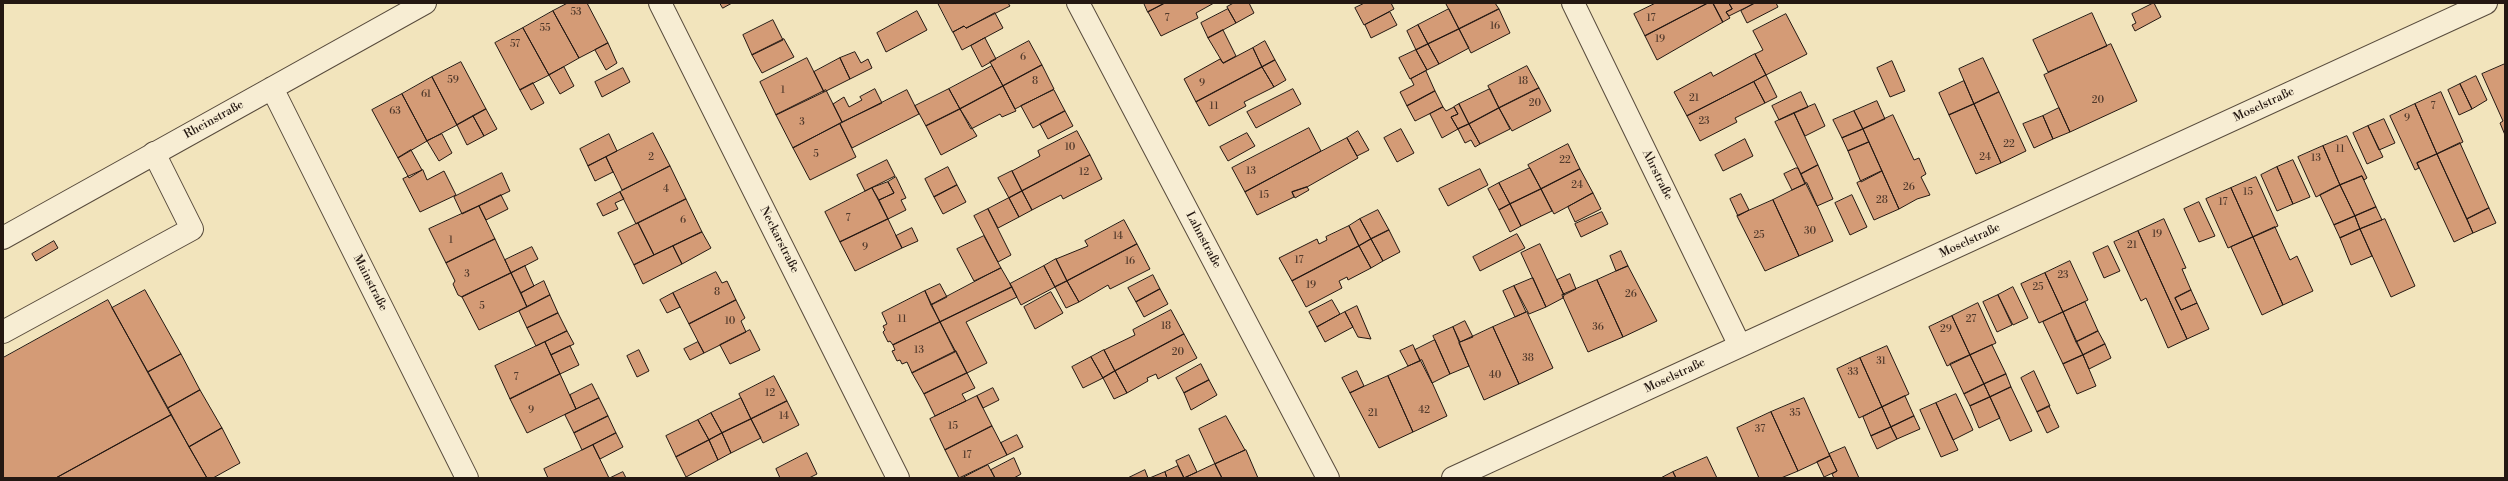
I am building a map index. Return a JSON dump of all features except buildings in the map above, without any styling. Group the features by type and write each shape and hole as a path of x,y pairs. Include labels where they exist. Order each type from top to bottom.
{"street":[{"name":"Rheinstraße","path":"3,238 425,3"},
{"name":"Neckarstraße","path":"660,3 898,478"},
{"name":"Lahnstraße","path":"1078,3 1328,478"},
{"name":"Ahrstraße","path":"1573,3 1740,346"},
{"name":"Moselstraße","path":"1453,478 2486,3"},
{"name":"Mainstraße","path":"272,88 467,478"},
{"path":"3,332 192,229 154,153"}]}
